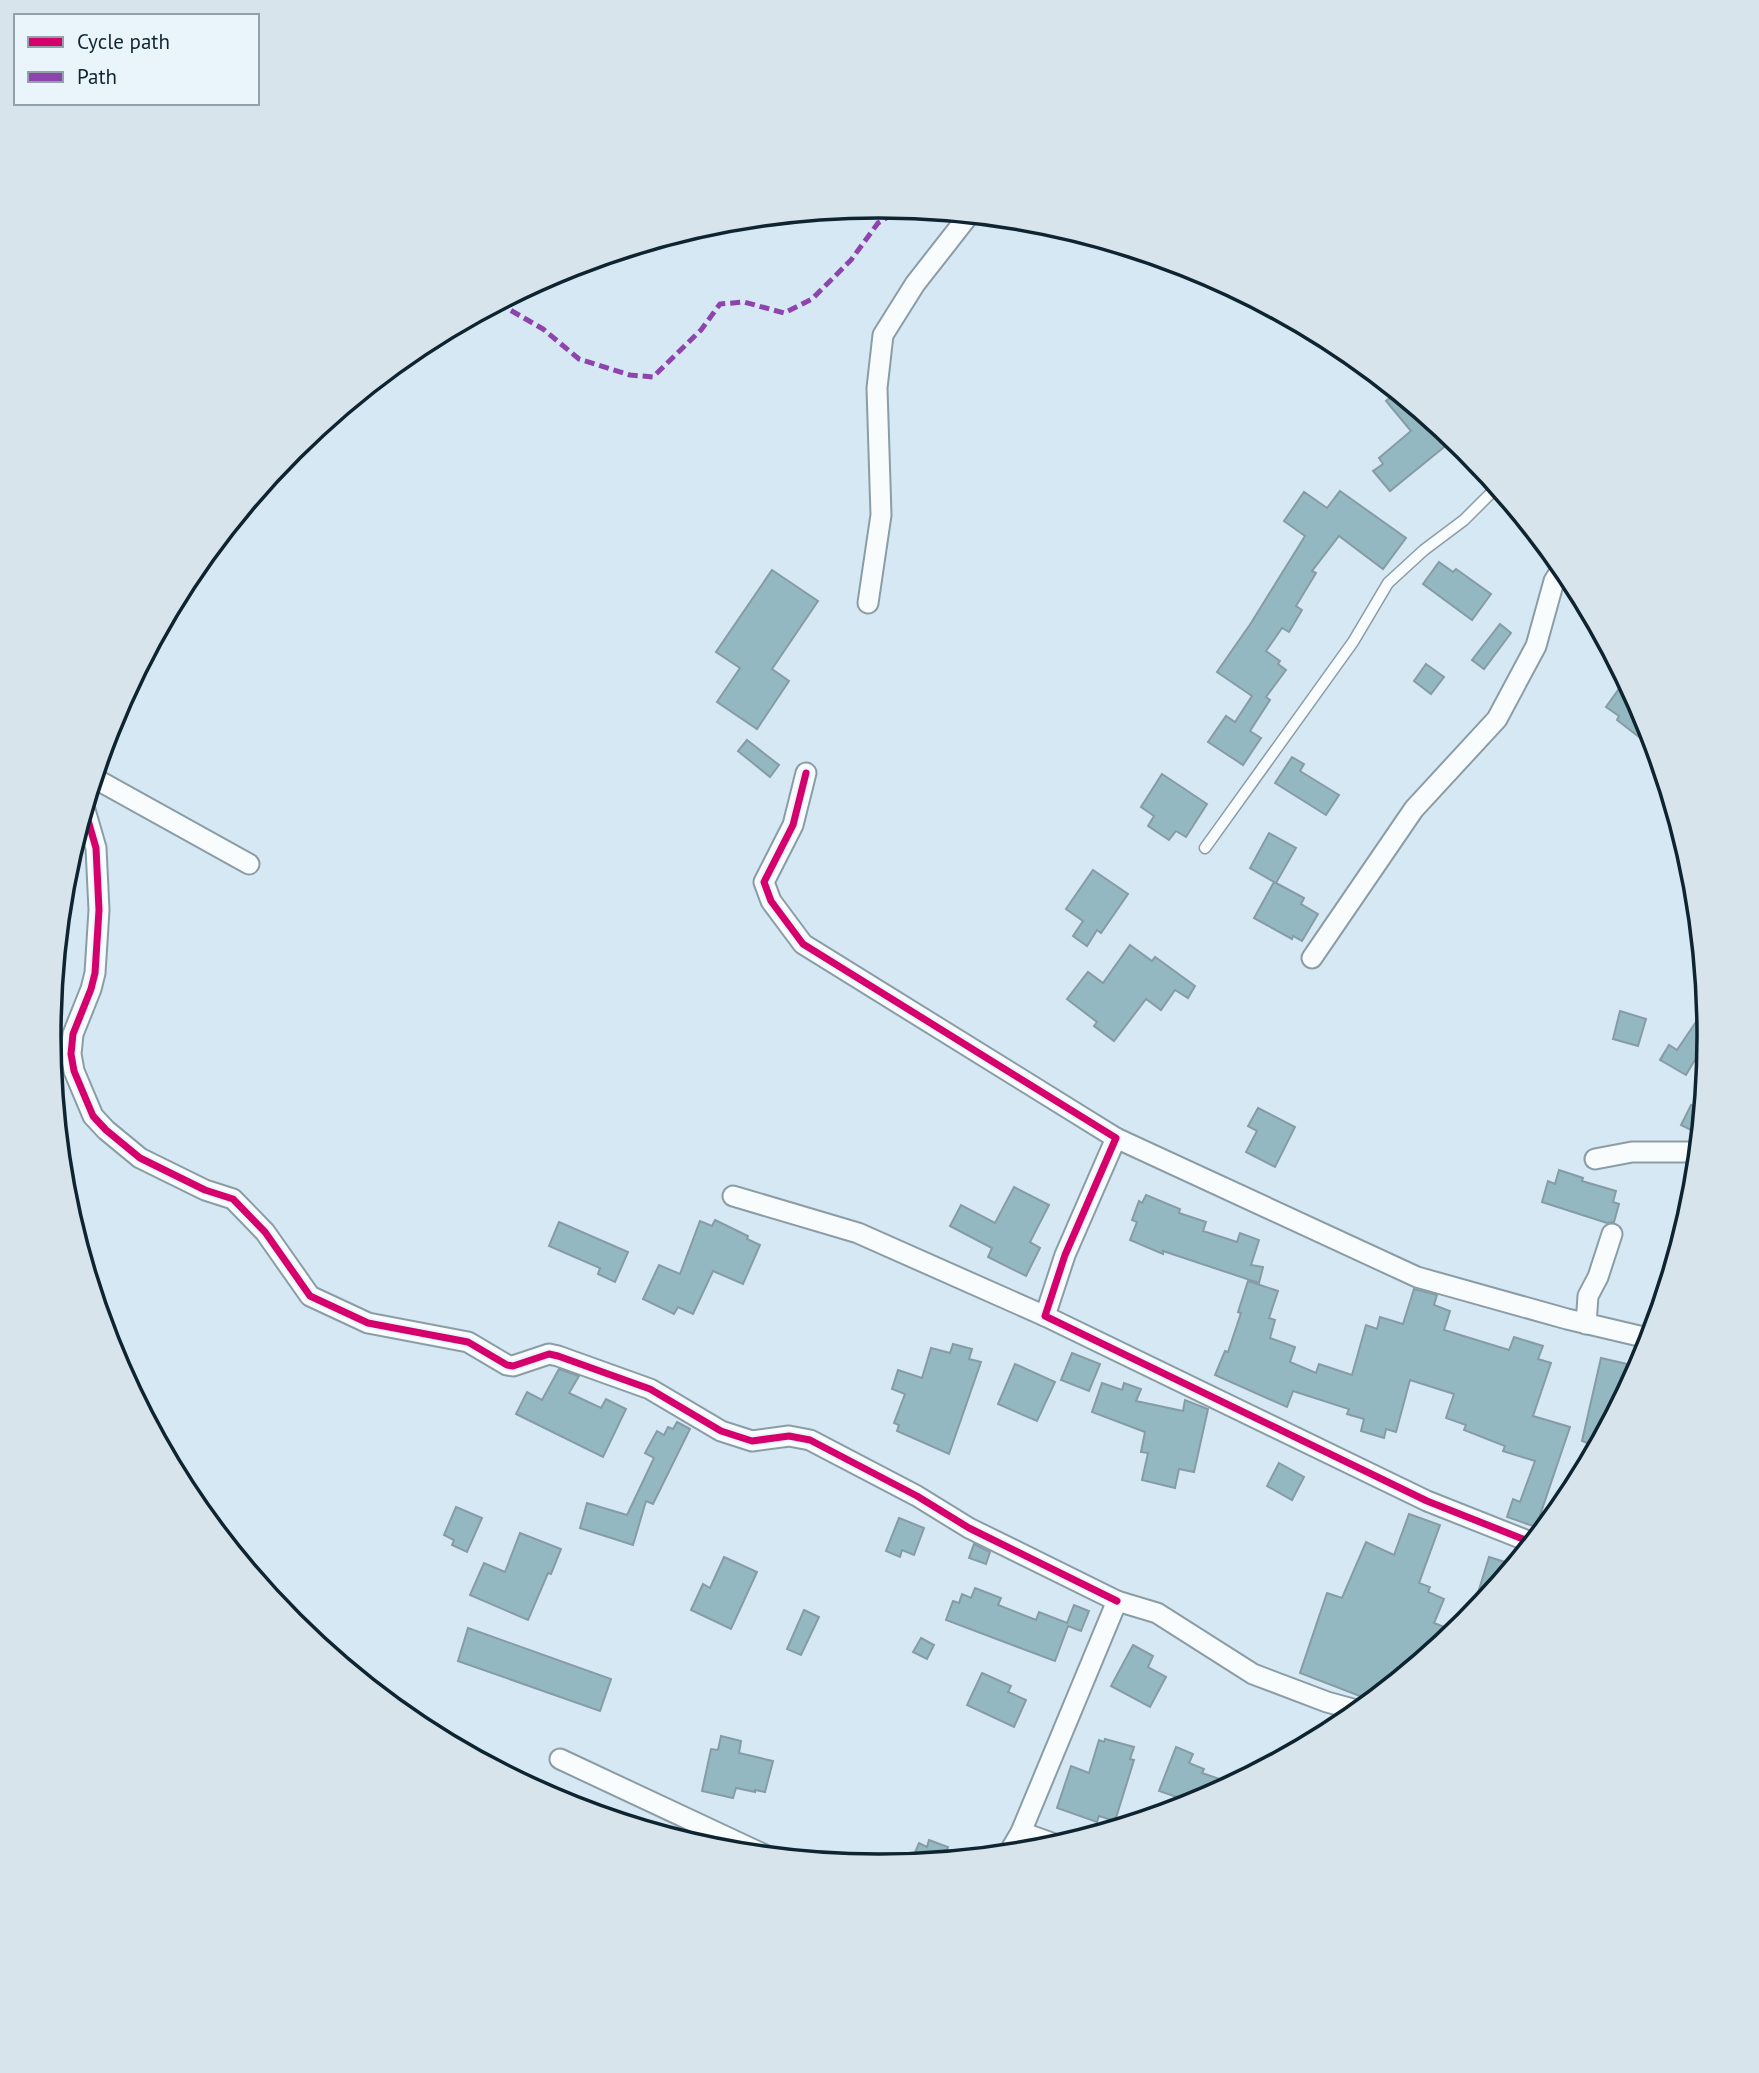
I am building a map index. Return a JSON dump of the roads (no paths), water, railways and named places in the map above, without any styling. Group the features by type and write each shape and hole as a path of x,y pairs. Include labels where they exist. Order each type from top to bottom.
{"street":[{"path":"868,603 881,516 877,387 883,335 915,284 963,223"},
{"path":"1312,958 1414,809 1497,719 1536,646 1557,577"},
{"path":"806,773 793,825 764,883 771,901 803,944 1116,1138 1418,1277 1640,1336"},
{"path":"102,782 249,864"},
{"path":"89,824 96,848 98,921 93,981 73,1034 71,1054 74,1071 93,1116 140,1158 205,1190 233,1199 265,1231 310,1296 368,1323 468,1342 507,1365 513,1366 549,1354 580,1363 650,1389 721,1431 752,1441 789,1436 810,1440 917,1496 969,1528 1117,1601 1157,1613 1253,1674 1347,1708"},
{"path":"1045,1316 1065,1255 1116,1138"},
{"path":"1595,1159 1632,1152 1689,1152"},
{"path":"733,1196 858,1233 1045,1316 1427,1501 1525,1540"},
{"path":"1586,1324 1588,1296 1598,1277 1612,1234"},
{"path":"1014,1843 1117,1601"},
{"path":"560,1759 737,1842"},
{"path":"1021,1832 1040,1839"}],"lane":[{"path":"1205,848 1353,642 1388,583 1424,550 1464,520 1491,492"}]}
